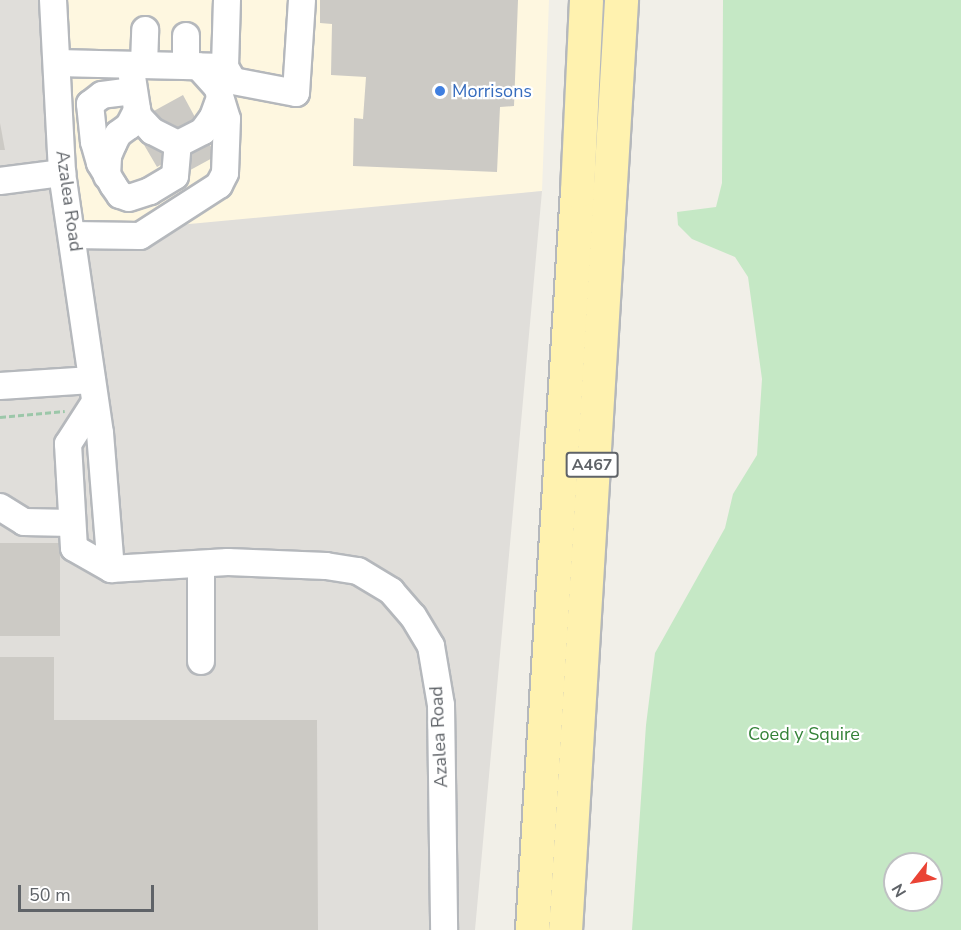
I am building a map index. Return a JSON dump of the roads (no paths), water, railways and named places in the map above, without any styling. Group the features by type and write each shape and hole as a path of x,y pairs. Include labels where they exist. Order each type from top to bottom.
{"main road":[{"name":"A467","path":"532,930 577,191 586,0"},
{"name":"A467","path":"565,930 621,0"}],"street":[{"name":"Azalea Road","path":"53,0 62,173 93,391 108,516 111,569 201,564 286,563 326,566 358,571 391,591 413,616 431,646 441,705 444,930"},
{"path":"227,0 225,67 232,81 296,93 302,0"},
{"path":"108,176 108,156 113,144 118,134 129,126 145,30"},
{"path":"72,235 140,236 219,185 225,173 227,119 217,87 192,66 186,36"},
{"path":"57,63 136,81"},
{"path":"178,144 175,176 150,191 129,198 120,195 108,176 94,142 90,104 102,95 124,92 136,81 192,66 225,67"},
{"path":"136,81 144,124 152,131 178,144"},
{"path":"178,144 203,130 213,117 220,98"},
{"path":"0,180 62,173"},
{"path":"0,386 32,374 93,391 68,444 74,548 111,569"},
{"path":"0,507 24,522 72,523"},
{"path":"201,564 201,661"}],"place":[{"name":"Morrisons","path":"440,91"}],"park label":[{"name":"Coed y Squire","path":"804,734"}]}
